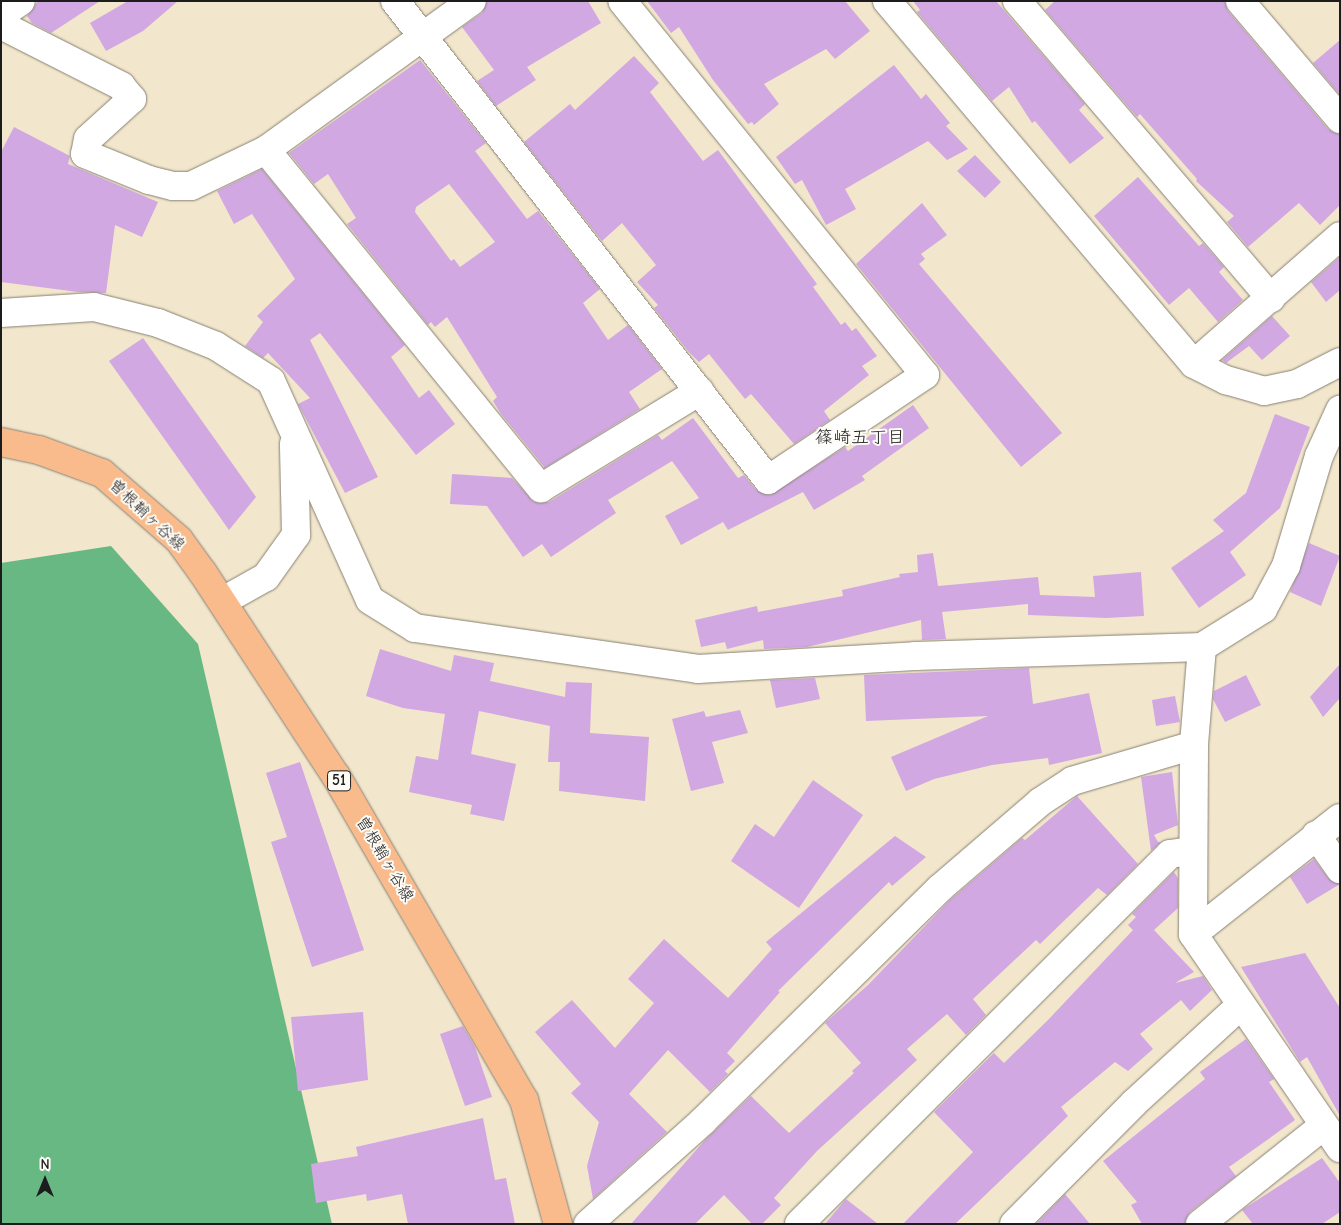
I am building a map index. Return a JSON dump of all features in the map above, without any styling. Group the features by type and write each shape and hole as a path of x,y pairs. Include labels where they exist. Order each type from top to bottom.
{"main road":[{"name":"曽根鞘ヶ谷線","path":"1,442 39,450 102,473 179,540 222,601 336,776 524,1100 558,1224"}],"street":[{"path":"1,15 21,1"},
{"path":"395,1 768,480 925,376 622,1"},
{"path":"1,24 121,86 132,99 88,139 85,154 150,180 172,186 190,186 266,150 472,1"},
{"path":"887,1 1194,364 1226,380 1264,391 1297,384 1340,362"},
{"path":"1017,1 1270,298"},
{"path":"1240,1 1340,119"},
{"path":"266,150 541,488 700,391"},
{"path":"1194,364 1340,236"},
{"path":"1,313 94,307 158,322 216,346 271,381 370,600 415,628 698,669 915,656 1202,647 1263,609 1286,566 1319,456 1340,410"},
{"path":"222,601 266,577 296,535 294,433"},
{"path":"1202,647 1194,746 1193,934 1322,1126 1340,1148"},
{"path":"588,1224 703,1121 939,889 1040,802 1072,781 1194,746"},
{"path":"1193,934 1316,835 1340,818"},
{"path":"1316,835 1340,869"},
{"path":"799,1224 1170,854 1192,851"},
{"path":"1014,1224 1134,1103 1241,1006"},
{"path":"1200,1224 1322,1126"}],"green space":[{"path":"111,546 198,644 332,1224 1,1224 1,563"}],"building":[{"path":"38,1 100,1 51,33 32,23 27,16"},
{"path":"128,1 178,1 143,31 106,51 90,23"},
{"path":"487,1 588,1 601,23 527,67 536,80 496,106 477,81 494,70 462,27 482,13"},
{"path":"647,1 845,1 870,31 835,59 826,49 764,84 779,104 754,125 752,122 748,124 713,80 679,27 671,33"},
{"path":"913,1 996,1 1085,104 1079,110 1104,138 1070,164 1035,121 1032,123 1009,87 992,101 917,12 920,10"},
{"path":"1055,1 1225,1 1228,11 1328,129 1340,134 1340,205 1320,225 1299,203 1248,247 1227,222 1234,216 1196,181 1197,179 1140,114 1137,117 1045,10"},
{"path":"1340,40 1340,95 1313,63"},
{"path":"634,56 659,83 650,92 703,161 718,150 817,284 813,287 841,325 845,322 852,331 856,328 877,356 862,366 869,375 824,411 830,420 794,444 751,394 745,399 709,354 699,362 654,308 658,305 637,282 656,265 622,223 602,241 524,142 570,104 575,110"},
{"path":"420,60 486,143 475,151 527,219 538,211 600,289 583,303 608,340 628,325 662,369 629,392 640,409 545,468 501,414 493,401 497,397 447,317 435,327 431,322 428,325 347,224 356,218 328,174 314,184 289,153","holes":["449,184 495,242 460,267 454,259 451,261 415,212 416,207"]},
{"path":"894,65 921,99 926,94 950,123 946,126 968,149 947,160 928,141 845,189 856,209 826,225 802,180 795,184 776,157"},
{"path":"14,127 70,156 68,164 158,202 142,237 115,225 106,293 78,292 1,282 1,152"},
{"path":"975,155 1001,182 985,198 957,171"},
{"path":"262,169 405,345 391,357 419,398 429,390 455,424 416,455 320,333 310,340 378,477 345,493 298,404 310,398 268,353 263,358 245,346 263,322 257,316 295,279 252,214 234,224 217,191"},
{"path":"1138,177 1199,246 1203,243 1224,267 1219,272 1243,300 1218,322 1189,288 1169,305 1094,216"},
{"path":"922,203 947,235 921,254 925,259 919,264 1062,433 1021,467 856,264"},
{"path":"1340,257 1340,290 1326,302 1311,282"},
{"path":"1272,316 1290,336 1262,360 1249,346 1226,363 1222,360"},
{"path":"143,338 256,497 229,530 109,361"},
{"path":"913,405 929,428 862,476 865,480 814,510 803,492 728,530 723,522 681,545 665,516 699,498 672,461 608,500 616,513 551,557 542,544 523,557 487,506 450,504 452,474 512,478 534,502 549,502 658,435 662,440 693,418 738,478 744,475 756,490 770,495 845,447 848,451"},
{"path":"1275,414 1310,427 1280,508 1230,552 1246,575 1199,608 1171,568 1224,531 1213,520 1246,493"},
{"path":"1309,543 1340,556 1321,606 1290,592"},
{"path":"933,553 938,586 1038,577 1040,595 1095,597 1093,576 1141,572 1144,616 1106,618 1028,615 1028,604 942,612 946,639 922,640 921,620 807,647 764,649 763,640 727,649 725,642 701,647 695,620 757,606 758,612 843,596 842,590 900,577 899,574 918,572 917,555"},
{"path":"380,649 451,671 454,655 494,663 490,681 565,697 566,682 592,683 590,733 649,737 645,801 559,791 560,762 548,762 550,726 479,711 471,754 516,764 504,821 470,814 472,805 409,792 416,756 438,760 445,714 403,708 366,696"},
{"path":"1340,664 1340,698 1323,717 1310,697"},
{"path":"1029,668 1033,704 1089,693 1102,753 1049,765 1048,758 992,765 934,779 906,791 891,757 988,716 866,721 864,675"},
{"path":"1246,675 1261,705 1225,722 1213,699 1214,691"},
{"path":"815,678 820,699 776,708 770,680"},
{"path":"1175,696 1180,722 1156,726 1152,700"},
{"path":"740,710 748,733 712,742 724,783 691,791 672,719 704,711 706,717"},
{"path":"300,762 364,950 312,967 271,842 287,837 266,773"},
{"path":"1172,772 1178,825 1154,835 1158,842 1161,842 1151,851 1141,777"},
{"path":"813,780 863,815 799,908 731,861 755,824 774,837"},
{"path":"1077,796 1138,864 1107,895 1098,888 1040,944 1036,940 973,999 986,1015 966,1035 947,1014 907,1049 917,1060 817,1151 774,1198 781,1205 762,1224 752,1224 724,1195 695,1224 631,1224 705,1140 751,1096 789,1133 854,1073 852,1071 861,1063 825,1023 868,985 950,900 1022,838 1025,840"},
{"path":"895,836 926,857 892,886 889,882 778,991 780,992 727,1053 735,1061 725,1071 728,1074 710,1092 668,1050 629,1094 667,1132 593,1199 587,1166 599,1122 571,1093 581,1084 535,1032 572,1000 615,1048 654,1003 628,979 664,939 728,998 772,949 766,942"},
{"path":"1314,859 1328,878 1340,884 1307,904 1290,877"},
{"path":"1174,872 1178,878 1178,908 1154,930 1194,972 1175,983 1203,976 1212,990 1190,1011 1181,1000 1140,1034 1153,1049 1128,1071 1115,1062 1061,1107 1068,1116 955,1224 903,1224 973,1152 934,1112 994,1053 1004,1063 1048,1020 1133,930 1128,925 1136,917 1132,914"},
{"path":"1305,953 1340,1008 1340,1116 1307,1057 1300,1062 1241,967"},
{"path":"363,1012 368,1080 298,1091 291,1017"},
{"path":"463,1026 475,1047 492,1097 465,1106 440,1034"},
{"path":"1246,1039 1274,1079 1269,1082 1295,1120 1229,1167 1236,1176 1190,1212 1185,1224 1142,1224 1131,1205 1137,1202 1103,1161 1205,1079 1200,1072"},
{"path":"483,1118 495,1180 506,1178 515,1224 408,1224 402,1194 367,1201 366,1194 316,1203 311,1164 358,1156 356,1147"},
{"path":"1322,1158 1340,1183 1340,1212 1322,1224 1253,1224 1242,1210"},
{"path":"1065,1194 1090,1224 1036,1224"},
{"path":"846,1199 878,1224 825,1224"}],"district":[{"name":"篠崎五丁目","path":"860,438"}]}
